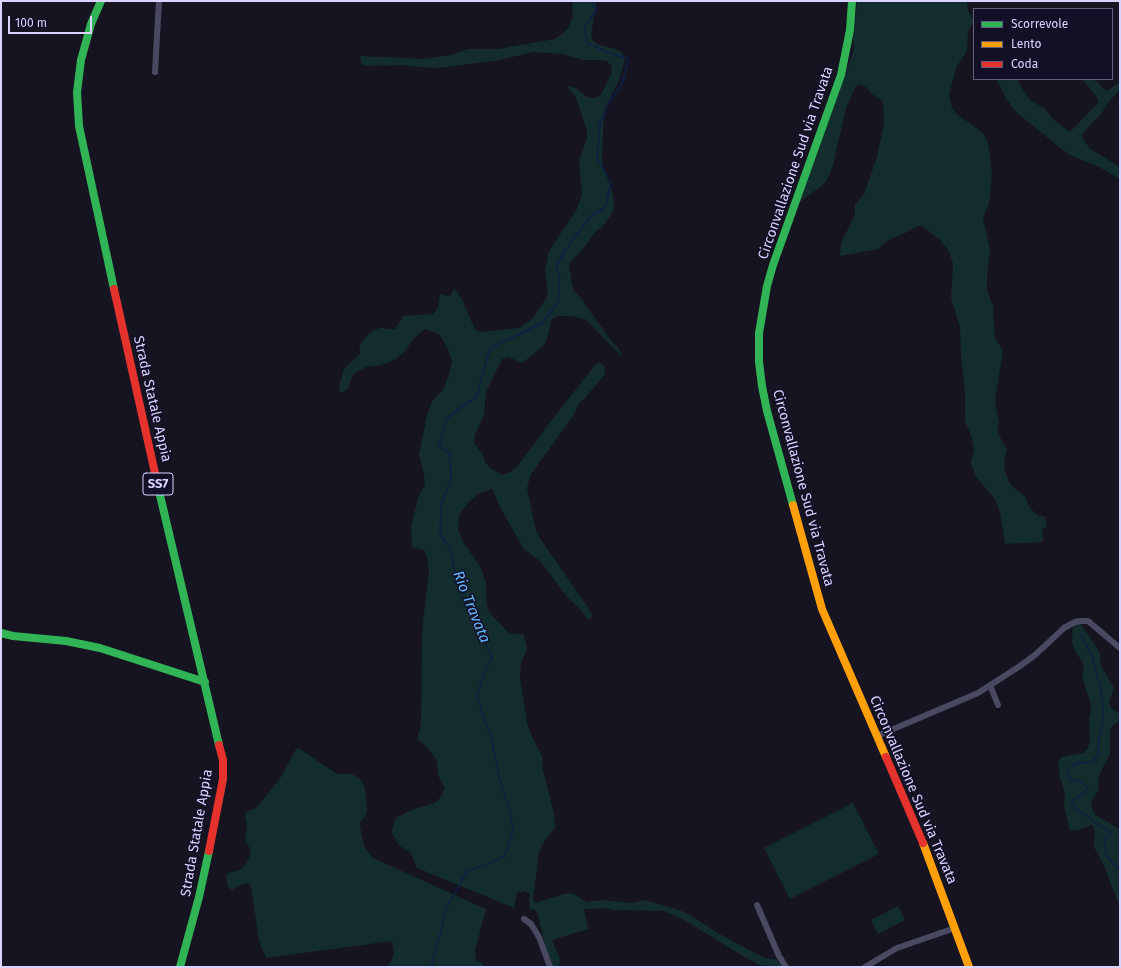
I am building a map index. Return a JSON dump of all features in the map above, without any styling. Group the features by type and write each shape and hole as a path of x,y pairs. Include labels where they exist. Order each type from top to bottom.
{"street":[{"name":"Strada Statale Appia","path":"102,1 91,24 81,60 77,92 79,126 150,453 223,760 223,779 199,897 180,967"},
{"path":"155,72 159,1"},
{"name":"Circonvallazione Sud via Travata","path":"852,1 849,42 841,75 773,264 767,286 759,333 759,362 767,412 822,609 919,831 969,967"},
{"path":"877,736 978,693 1035,655 1064,628 1080,621 1088,621 1120,648"},
{"path":"1,633 13,636 66,641 100,648 133,657 205,682"},
{"path":"990,685 998,705"},
{"path":"756,905 779,956 786,967"},
{"path":"524,919 531,924 539,937 550,967"},
{"path":"865,967 897,948 955,928"}],"green space":[{"path":"572,1 595,1 596,7 591,35 594,42 622,52 625,59 619,80 604,110 602,164 613,194 614,208 611,215 602,227 596,231 583,249 569,263 572,285 575,292 612,342 618,347 621,356 586,320 572,316 557,316 551,320 546,342 541,348 522,363 509,357 502,359 486,392 484,415 475,435 474,443 490,468 503,475 510,472 517,467 595,365 599,362 605,366 605,374 579,403 573,416 531,474 527,488 536,531 539,537 593,616 588,620 579,608 568,598 541,562 523,548 501,509 492,489 478,494 468,503 459,515 458,530 464,543 481,568 486,583 488,611 509,633 524,635 527,649 521,663 520,678 527,722 532,737 542,756 543,770 554,813 555,828 546,839 539,852 533,899 535,903 567,893 574,894 587,902 602,900 632,903 645,900 682,911 749,950 765,958 777,960 782,967 759,965 686,921 664,911 613,910 606,908 584,909 588,929 552,940 560,959 559,967 552,967 537,911 530,909 530,894 524,891 517,893 514,908 417,868 411,854 399,845 391,832 396,818 409,811 437,802 445,789 438,775 437,761 428,748 417,739 421,724 422,631 429,571 427,556 424,550 412,547 411,527 418,498 425,484 419,455 427,415 433,400 443,390 449,375 452,361 447,347 439,334 425,329 414,338 406,350 395,360 381,365 366,367 353,374 348,389 339,393 344,369 361,353 359,346 368,334 381,327 395,329 403,316 433,314 438,308 440,294 447,296 451,295 454,288 462,299 475,330 482,332 519,328 531,320 548,293 545,270 549,251 577,209 582,194 579,160 587,139 587,131 575,96 568,86 576,88 587,97 595,98 601,95 611,74 612,67 607,61 584,60 562,54 533,52 500,60 439,68 405,65 362,65 360,56 425,59 454,54 468,49 498,49 555,39 567,30 573,17"},
{"path":"857,1 967,1 968,11 973,19 973,23 968,32 967,51 957,66 949,94 952,108 957,114 983,133 989,148 992,174 989,204 983,218 990,249 987,290 993,306 995,338 1003,351 995,401 999,423 997,430 1007,449 1004,464 1009,482 1026,497 1028,504 1037,515 1045,517 1047,527 1042,529 1043,542 1005,544 1000,513 995,499 976,477 971,463 974,449 971,435 965,421 965,392 961,356 960,327 951,298 953,264 949,251 940,240 922,226 918,226 884,243 879,249 840,256 841,243 855,213 855,205 864,194 877,157 884,124 883,102 866,87 859,84 856,86 846,108 833,165 828,178 824,184 800,202 854,49 853,40"},
{"path":"997,80 1018,80 1031,101 1044,108 1054,120 1070,132 1099,102 1083,80 1095,80 1107,91 1120,82 1120,90 1083,133 1082,137 1089,148 1120,167 1120,179 1099,167 1070,155 1016,112 1007,100"},
{"path":"1077,624 1081,624 1100,654 1100,662 1114,688 1109,702 1112,709 1120,713 1120,721 1114,724 1110,730 1110,754 1100,773 1098,781 1099,788 1091,801 1095,815 1120,829 1120,917 1118,902 1104,866 1094,847 1095,832 1092,825 1070,831 1064,807 1065,792 1060,778 1058,764 1061,757 1083,753 1088,748 1090,740 1089,719 1091,705 1082,676 1084,669 1082,662 1074,649 1072,642 1073,627"},
{"path":"296,749 300,749 337,774 352,774 359,778 362,782 365,788 367,811 360,823 361,831 364,846 373,858 486,909 475,951 475,958 486,967 387,967 394,955 392,941 266,958 259,941 251,887 249,884 245,883 232,890 228,887 226,878 227,873 240,870 246,864 250,856 251,851 245,839 247,826 245,815 248,811 259,805 281,777"},
{"path":"853,803 879,854 790,899 764,848"},
{"path":"898,906 905,920 878,934 871,920"},
{"path":"1120,917 1120,941 1119,924"}],"waterway":[{"name":"Rio Travata","path":"431,967 447,907 467,871 505,856 513,831 510,811 499,777 491,736 477,695 484,673 492,658 479,628 466,605 456,579 450,548 440,534 441,505 451,479 450,454 439,445 446,420 462,406 476,398 490,348 542,323 558,302 560,280 556,266 570,243 591,216 605,207 611,183 597,158 600,123 609,103 622,84 629,59 606,52 587,43 584,28 596,11 592,1"},
{"path":"1080,634 1092,656 1102,694 1102,729 1099,737 1098,754 1093,762 1079,763 1067,772 1070,779 1080,782 1089,788 1071,802 1077,809 1111,833 1104,838 1106,855 1120,871"}],"traffic: fast":[{"path":"101,1 91,24 81,60 77,92 79,126 114,289"},
{"path":"793,505 767,411 762,386 759,362 759,333 767,286 773,265 841,75 850,30 852,1"},
{"path":"159,491 219,745"},
{"path":"1,633 13,636 66,641 100,648 205,682"},
{"path":"180,967 199,897 209,851"}],"traffic: slow":[{"path":"793,505 822,609 886,757"},
{"path":"923,843 969,967"}],"traffic: jam":[{"path":"114,289 159,491"},
{"path":"209,851 223,779 223,760 219,745"},
{"path":"886,757 923,843"}]}
